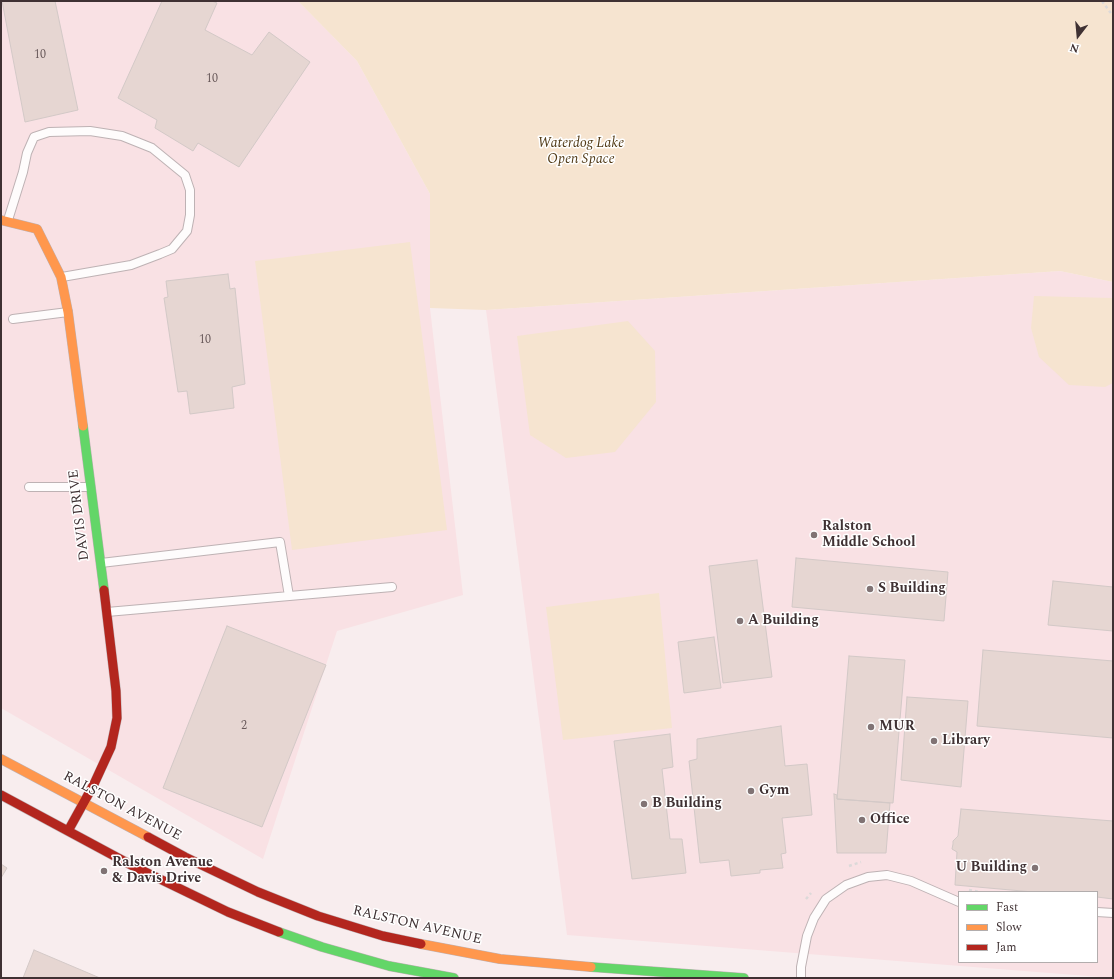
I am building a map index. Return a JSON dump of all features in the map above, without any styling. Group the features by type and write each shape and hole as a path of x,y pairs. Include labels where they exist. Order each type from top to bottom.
{"main road":[{"name":"DAVIS DRIVE","path":"4,221 37,229 61,277 68,312 116,691 117,718 111,747 84,803 68,831"},
{"name":"RALSTON AVENUE","path":"1,759 185,857 258,892 318,916 384,936 500,959 650,972 744,978"},
{"path":"1,795 181,890 228,912 272,930 322,947 389,966 454,978"}],"lane":[{"path":"4,221 23,172 27,153 34,137 49,132 90,131 122,136 152,148 185,175 190,190 190,215 187,231 172,249 131,265 61,277"},
{"path":"13,320 68,312"},
{"path":"29,487 91,487"},
{"path":"100,563 280,542 289,596"},
{"path":"106,612 392,587"},
{"path":"801,978 801,967 807,936 814,918 826,899 846,884 868,877 887,875 911,881 958,902"},
{"path":"1098,912 1113,913"}],"path":[{"path":"1102,1 1113,16"}],"shaded area":[{"path":"1,1 298,1 357,61 430,194 430,308 463,595 337,631 263,859 1,708"},
{"name":"Ralston Middle School","path":"1060,271 1113,282 1113,978 567,935 486,310"}],"green space":[{"name":"Waterdog Lake Open Space","path":"298,1 1113,1 1113,282 1060,271 486,310 430,308 430,194 357,61"},
{"path":"410,242 447,530 292,550 255,261"},
{"path":"1034,296 1113,299 1113,383 1105,387 1069,385 1039,357 1031,328"},
{"path":"628,321 655,351 656,402 615,452 566,458 530,435 517,336"},
{"path":"659,593 672,728 563,740 546,607"}],"building":[{"path":"2,1 55,1 78,110 25,122"},
{"path":"162,1 212,1 217,3 205,30 252,55 269,32 310,62 239,167 198,143 193,151 155,128 157,120 118,98"},
{"path":"228,274 230,289 235,288 245,384 232,387 234,408 190,414 187,391 178,392 164,298 168,297 166,281"},
{"name":"S Building","path":"796,558 948,572 944,621 792,607"},
{"name":"A Building","path":"757,560 772,677 723,683 709,566"},
{"path":"1053,581 1113,587 1113,631 1048,625"},
{"path":"227,626 326,665 262,827 163,788"},
{"path":"714,637 721,688 684,693 678,642"},
{"path":"983,650 1113,661 1113,738 977,726"},
{"name":"MUR","path":"849,656 905,660 893,803 837,799"},
{"name":"Library","path":"907,697 968,701 961,787 901,780"},
{"name":"Gym","path":"781,726 785,766 807,764 812,815 782,818 786,853 781,854 783,868 760,870 760,873 731,876 729,860 700,863 689,761 697,759 697,739"},
{"name":"B Building","path":"670,734 673,767 662,769 670,839 682,839 686,873 632,879 614,741"},
{"name":"Office","path":"834,794 837,795 837,799 890,803 886,853 837,853"},
{"name":"U Building","path":"961,809 1113,821 1113,899 1098,897 1098,891 1022,891 955,885 957,852 952,849 953,841 958,836"},
{"path":"1,864 7,868 1,878"},
{"path":"34,950 100,978 23,978"}],"traffic: fast":[{"path":"83,426 104,590"},
{"path":"279,932 322,947 389,966 454,978"},
{"path":"591,967 744,978"}],"traffic: slow":[{"path":"1,220 37,229 61,277 68,312 83,426"},
{"path":"1,759 148,837"},
{"path":"421,944 500,959 591,967"}],"traffic: jam":[{"path":"68,831 94,784 111,747 117,718 116,691 104,590"},
{"path":"1,795 133,866 228,912 279,932"},
{"path":"148,837 185,857 258,892 318,916 383,936 421,944"}],"place":[{"name":"Ralston Middle School","path":"814,535"},
{"name":"S Building","path":"870,589"},
{"name":"A Building","path":"740,621"},
{"name":"MUR","path":"871,727"},
{"name":"Library","path":"934,741"},
{"name":"Gym","path":"751,791"},
{"name":"B Building","path":"644,804"},
{"name":"Office","path":"862,820"},
{"name":"U Building","path":"1035,868"},
{"name":"Ralston Avenue & Davis Drive","path":"104,871"}]}
